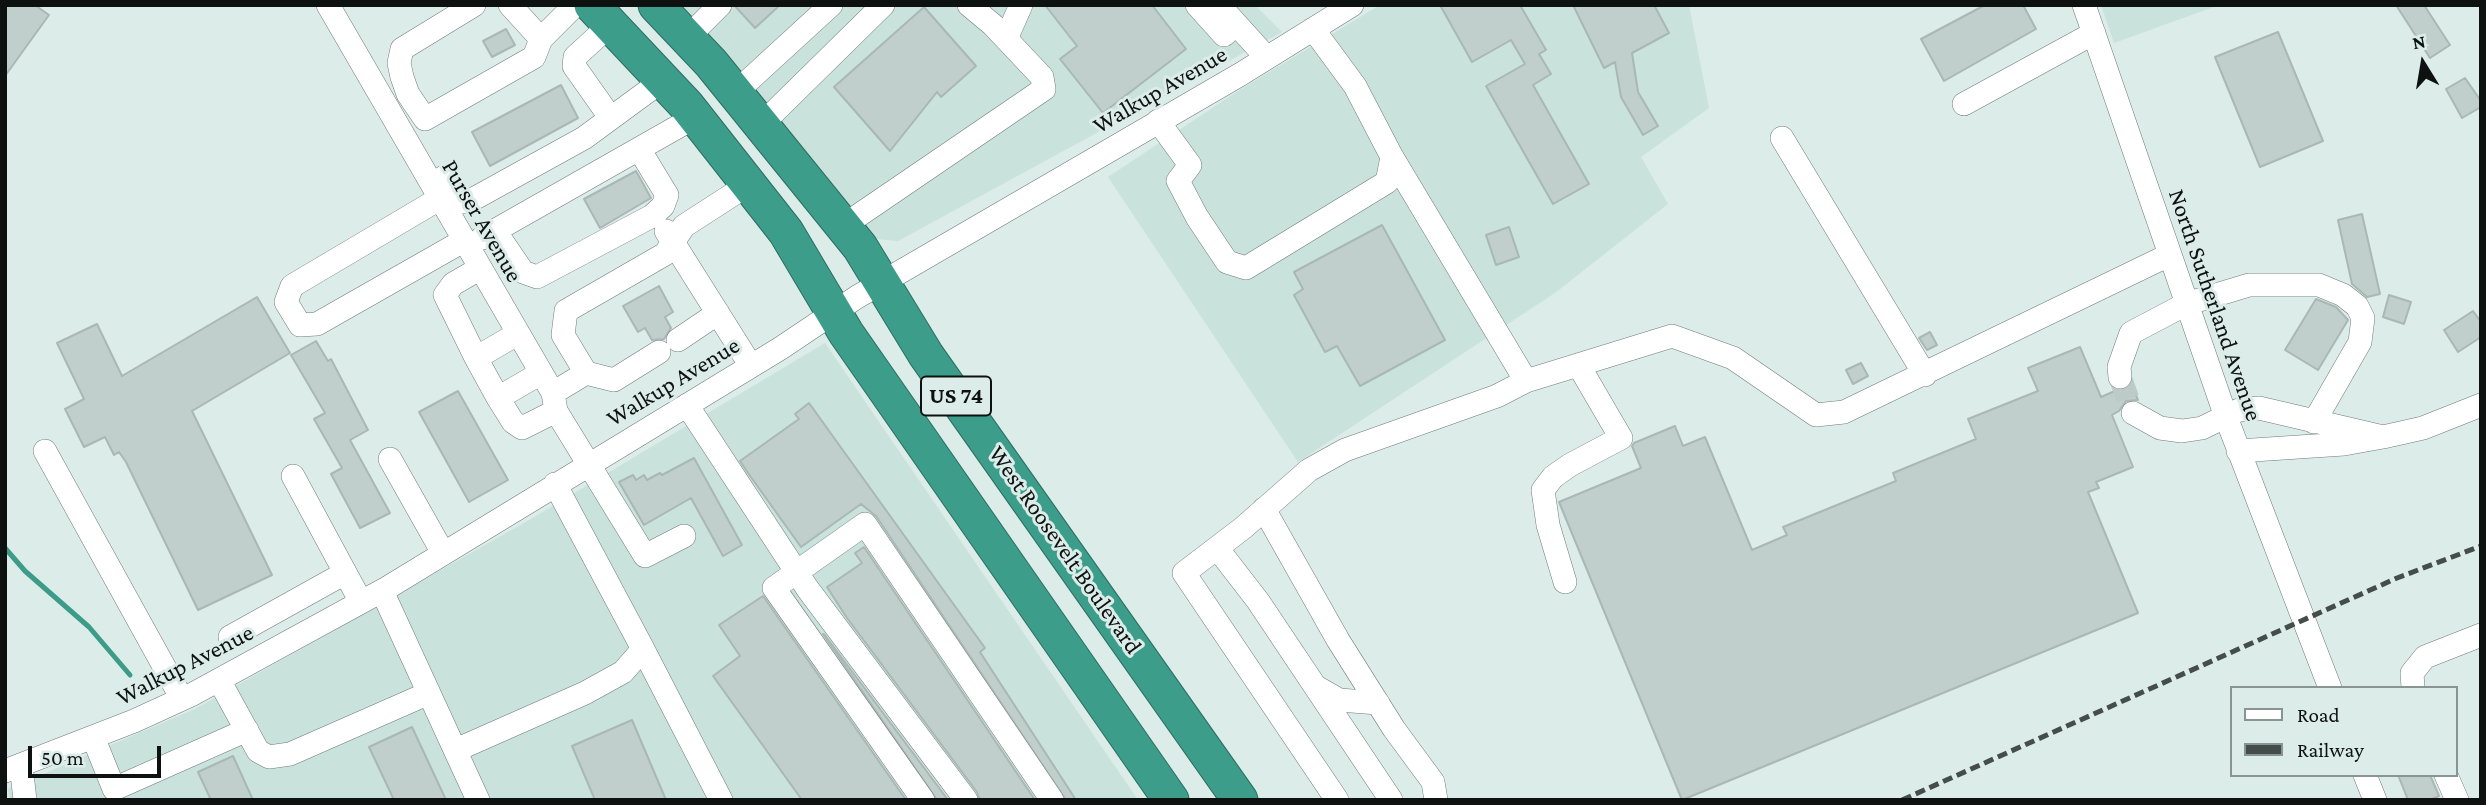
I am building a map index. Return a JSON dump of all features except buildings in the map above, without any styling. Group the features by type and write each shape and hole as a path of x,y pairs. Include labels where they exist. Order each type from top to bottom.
{"highway":[{"name":"West Roosevelt Boulevard","path":"660,6 843,226 882,282 926,355 1240,800"},
{"name":"US 74","path":"602,15 695,117 786,232 834,313 1171,800"}],"street":[{"path":"425,119 408,94 399,63 402,49 474,5"},
{"path":"510,5 541,39"},
{"path":"402,133 534,57 541,39 575,5"},
{"path":"687,38 720,5"},
{"path":"735,93 803,34 831,5"},
{"path":"761,125 883,5"},
{"path":"843,226 1040,95 1044,89 1042,77 969,5"},
{"path":"1006,39 1021,5"},
{"path":"1197,5 1224,35 1236,24"},
{"path":"1219,5 1267,58"},
{"name":"Walkup Avenue","path":"13,768 182,699 382,591 751,366 882,282 1267,58 1352,5"},
{"name":"North Sutherland Avenue","path":"2084,5 2238,451 2329,686"},
{"name":"Purser Avenue","path":"336,8 464,244 541,373 588,464 646,556 684,536"},
{"path":"602,15 575,57 574,66 610,117"},
{"path":"1313,29 1355,86 1392,157 1526,381"},
{"path":"1964,104 2094,33"},
{"path":"803,34 827,61"},
{"path":"663,80 584,138 468,202 458,202 441,172 434,189 292,286 286,302 300,325 317,324 464,244 495,231 695,117"},
{"path":"386,104 408,94"},
{"path":"1158,121 1190,165 1178,181 1197,217 1227,262 1246,268 1387,182 1392,157"},
{"path":"1782,138 1925,375"},
{"path":"495,231 523,272 537,278 652,216 663,206 667,195 639,149"},
{"path":"718,313 614,380 586,373 563,335 566,311 665,254 684,226 749,184"},
{"path":"652,216 673,239 751,366"},
{"path":"1337,800 1184,573 1309,470 1345,450 1497,396 1526,381 1657,339 1685,338 1733,358 1816,415 1844,412 2169,255"},
{"path":"479,269 453,284 445,295 476,358 513,422 522,428 586,373"},
{"path":"2120,377 2119,367 2131,333 2186,303 2249,285 2319,285 2343,295 2357,306 2363,318 2360,342 2314,422"},
{"path":"476,358 517,334"},
{"path":"1565,582 1548,525 1543,490 1552,477 1570,465 1621,438 1579,366"},
{"path":"498,398 541,373"},
{"path":"687,405 796,572 966,800"},
{"path":"2238,451 2344,444 2383,437 2423,428 2481,405"},
{"path":"2133,413 2147,423 2182,431 2202,428 2239,410 2259,408 2383,437"},
{"path":"45,450 182,699"},
{"path":"390,459 443,553"},
{"path":"293,476 361,602"},
{"path":"555,484 721,800"},
{"path":"1264,509 1378,703 1428,774 1436,800"},
{"path":"923,800 774,588 865,524 1052,800"},
{"path":"1217,548 1258,601 1391,800"},
{"path":"230,637 345,573"},
{"path":"382,591 478,800"},
{"path":"2413,686 2412,673 2425,657 2481,635"},
{"path":"456,750 585,693 623,672 643,649"},
{"path":"219,680 258,751 269,757 290,754 429,692"},
{"path":"1315,686 1339,700 1378,703"},
{"path":"93,737 113,795 247,730"},
{"path":"13,768 25,800"},
{"path":"2366,777 2375,800"},
{"path":"2447,777 2457,800"}],"shaded area":[{"path":"673,5 1255,5 1282,32 898,241 865,238"},
{"path":"1380,5 1689,5 1709,108 1641,157 1668,204 1555,293 1298,462 1108,177 1238,91"},
{"path":"2101,5 2219,5 2114,43"},
{"path":"825,343 1138,800 10,800 8,789 195,709 531,519"}],"waterway":[{"path":"5,548 25,571 89,627 130,675"}],"tunnel":[{"path":"2120,377 2133,413"}],"railway":[{"path":"1902,800 2397,578 2481,546"}]}
